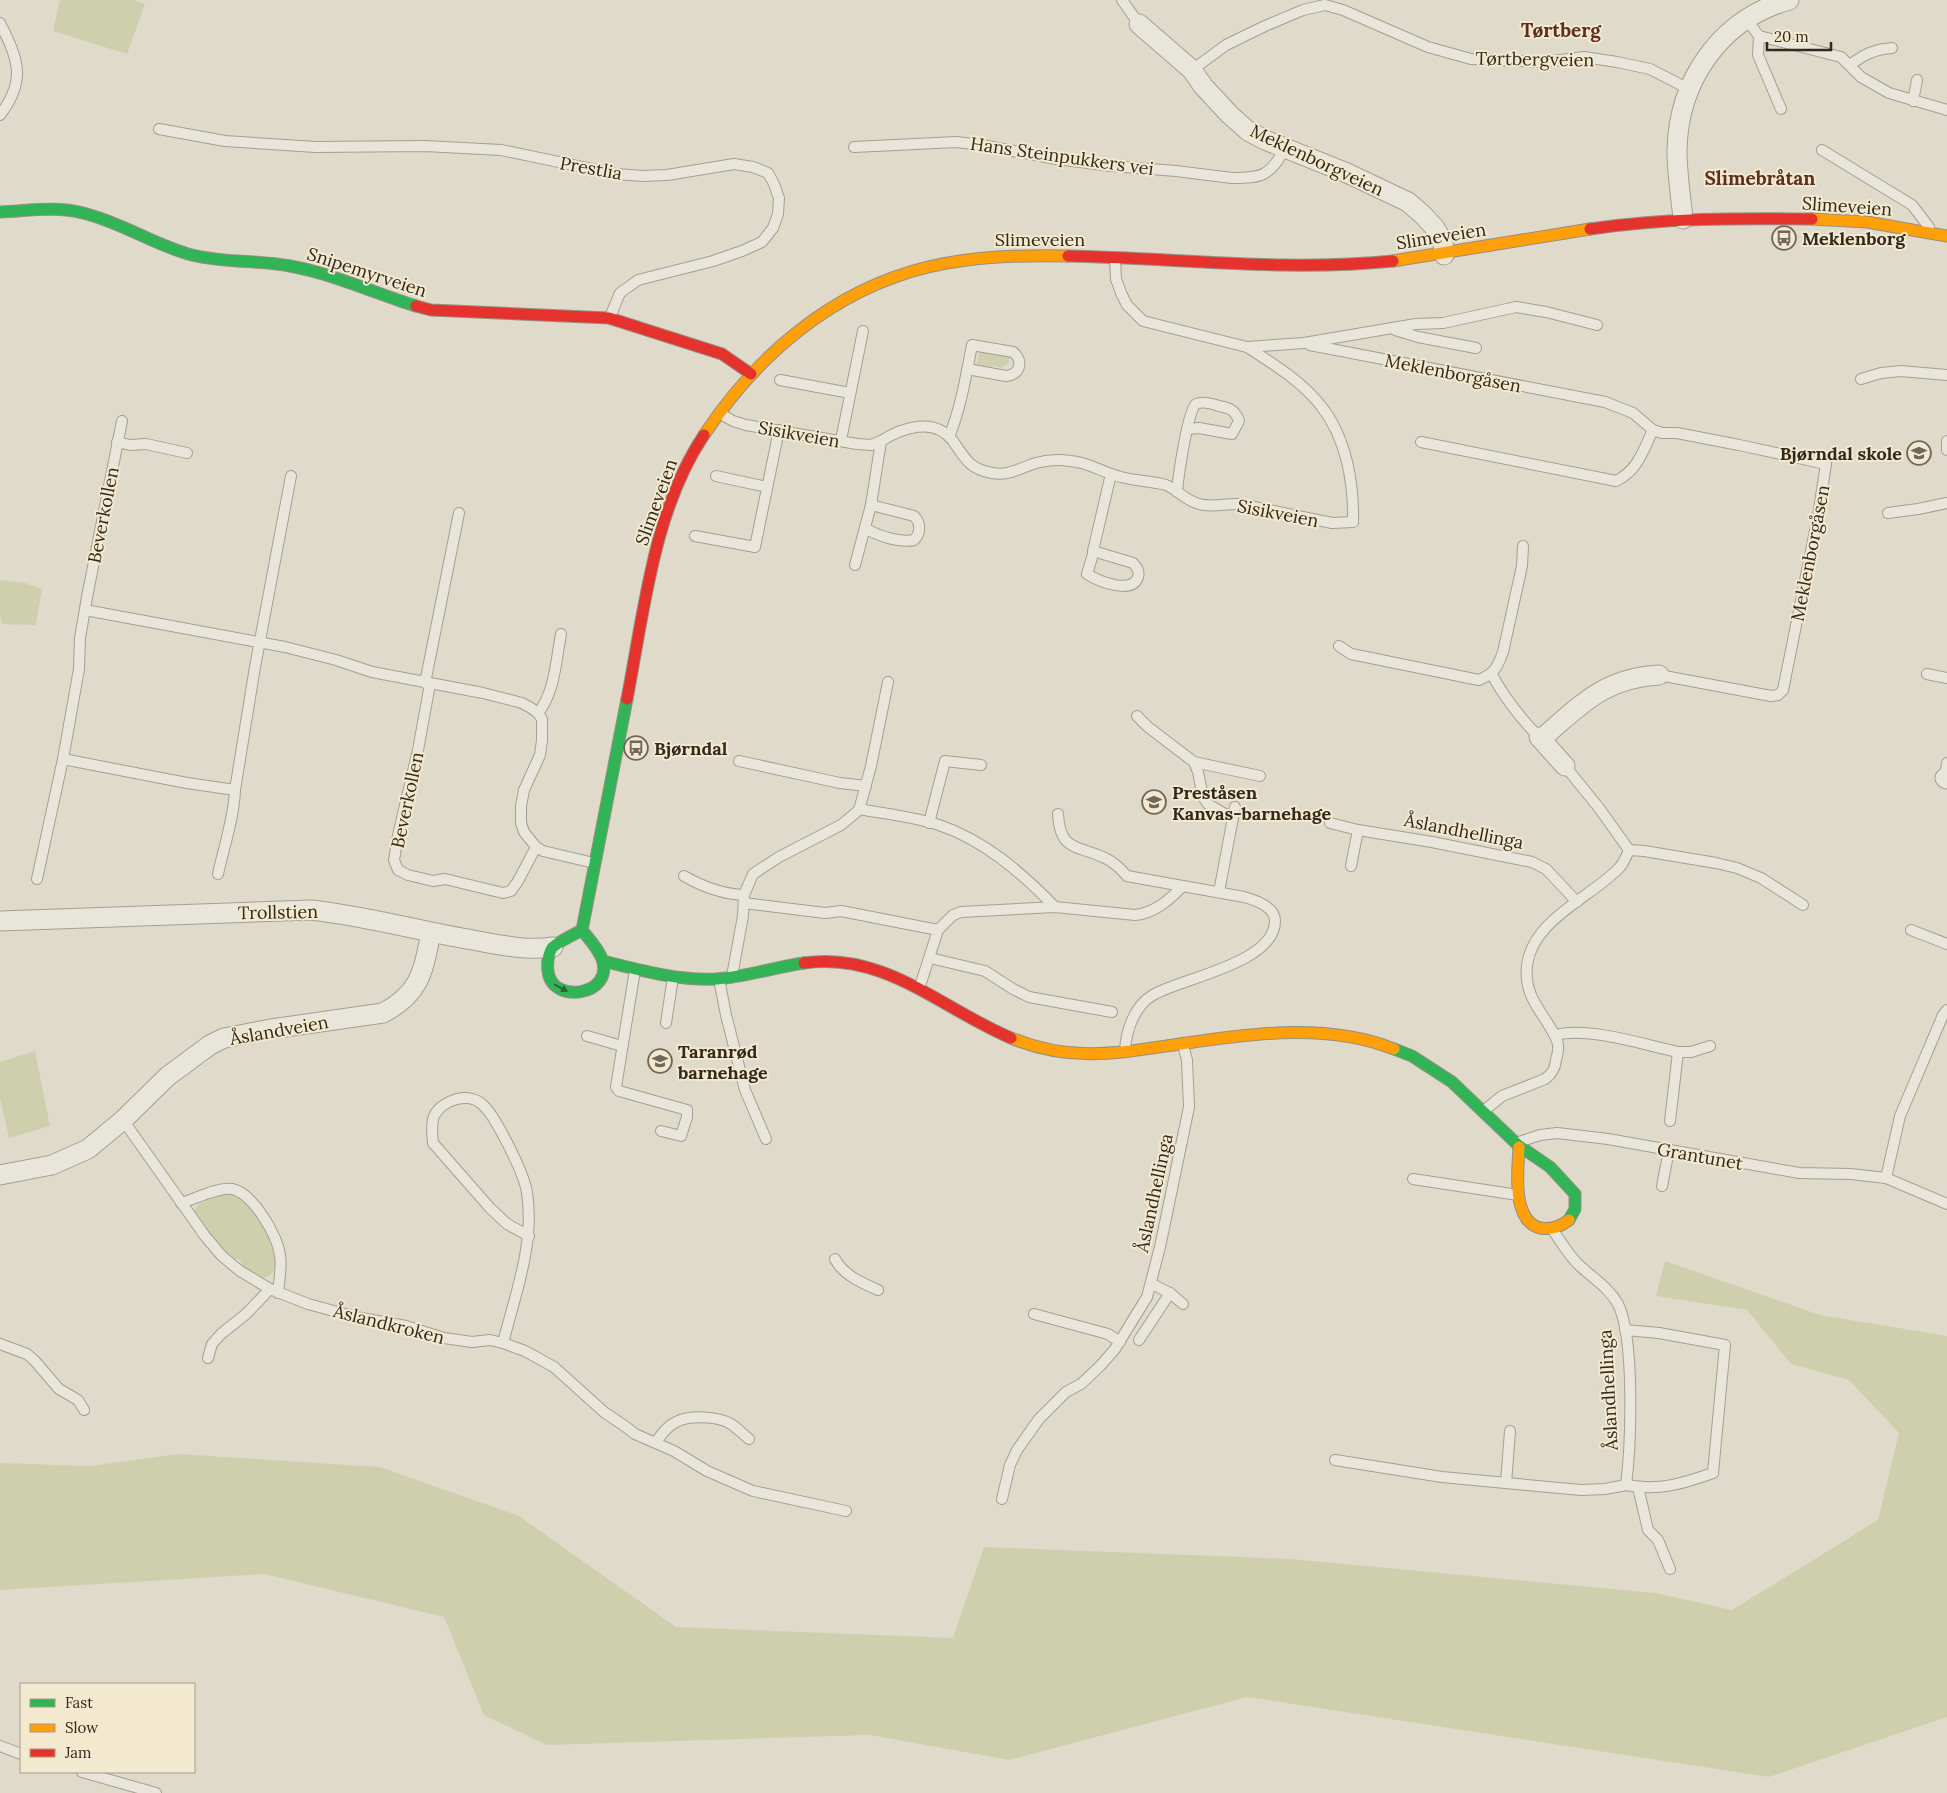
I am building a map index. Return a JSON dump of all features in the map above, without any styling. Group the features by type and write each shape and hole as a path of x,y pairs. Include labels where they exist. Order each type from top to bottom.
{"street":[{"path":"1683,219 1677,151 1679,125 1689,89 1715,48 1732,29 1768,3 1790,0"},
{"name":"Meklenborgveien","path":"1139,24 1192,70 1203,86 1248,131 1265,140 1347,173 1408,202 1424,215 1434,228 1443,242 1444,255"},
{"name":"Snipemyrveien","path":"0,212 59,210 82,212 189,254 233,262 290,266 314,271 431,310 609,318 703,346 722,354 751,374"},
{"name":"Slimeveien","path":"582,930 652,572 662,531 684,469 719,413 751,374 818,317 855,294 903,274 983,257 1046,255 1238,264 1357,265 1444,255 1596,228 1683,219 1839,220 1947,236"},
{"path":"1565,766 1544,735 1596,693 1622,681 1659,675"},
{"name":"Trollstien","path":"0,921 302,910 345,914 431,933 503,945 538,949 553,947"},
{"path":"582,930 603,961 602,975 598,984 593,988 579,993 568,992 556,985 546,966 553,947 568,940 582,930"},
{"name":"Åslandveien","path":"0,1175 44,1167 78,1155 88,1149 124,1120 168,1076 210,1045 224,1038 271,1029 383,1013 398,1006 408,997 424,968 431,933"},
{"path":"603,961 673,976 719,978 732,977 804,961 830,960 857,964 881,971 999,1034 1046,1049 1069,1054 1098,1055 1270,1033 1303,1032 1339,1035 1374,1041 1404,1052 1428,1065 1454,1083 1485,1110 1518,1145 1534,1155 1568,1185 1575,1194 1574,1213 1565,1223 1553,1229 1543,1229 1530,1224 1524,1214 1519,1195 1518,1145"}],"lane":[{"name":"Meklenborgveien","path":"1122,0 1139,24"},
{"name":"Tørtbergveien","path":"1192,70 1226,45 1303,10 1324,5 1343,10 1428,46 1471,59 1544,62 1584,57 1650,69 1689,89"},
{"path":"1747,20 1759,36 1841,57 1862,77 1882,89 1913,101 1947,110"},
{"path":"0,23 16,59 18,75 15,90 0,115"},
{"path":"1759,36 1758,55 1781,109"},
{"path":"1850,65 1868,53 1879,49 1892,48"},
{"path":"1913,101 1916,80"},
{"name":"Prestlia","path":"159,130 225,141 316,147 426,146 501,150 616,174 643,176 667,175 734,164 753,167 768,173 779,198 778,214 773,228 762,242 714,261 638,280 620,294 609,318"},
{"name":"Hans Steinpukkers vei","path":"854,147 956,142 1056,159 1232,178 1254,178 1267,174 1275,166 1285,148"},
{"path":"1822,150 1912,205 1934,234"},
{"name":"Meklenborgåsen","path":"1115,257 1116,279 1121,293 1127,306 1143,321 1247,347 1276,365 1323,408 1340,438 1345,456 1353,507 1353,522"},
{"name":"Meklenborgåsen","path":"1247,347 1304,343 1443,323 1516,307 1546,312 1597,325"},
{"path":"1392,329 1418,337 1476,348"},
{"path":"840,440 863,331"},
{"name":"Meklenborgåsen","path":"1304,343 1605,402 1633,412 1653,430 1662,433 1690,436 1781,453 1826,464 1818,516 1783,690 1778,695 1771,696 1659,675"},
{"path":"949,437 959,410 967,369 972,345 1009,350 1016,354 1020,360 1020,367 1013,376 967,369"},
{"path":"1860,379 1881,373 1900,371 1947,375"},
{"path":"780,380 850,393"},
{"path":"1176,492 1188,429 1192,410 1197,403 1230,409 1235,412 1239,421 1232,434 1199,428 1188,429"},
{"name":"Sisikveien","path":"719,413 733,421 870,445 905,428 922,425 940,430 949,437 967,463 979,470 992,473 1009,474 1037,463 1053,460 1071,460 1088,464 1111,474 1166,486 1197,504 1213,506 1240,504 1332,523 1353,522"},
{"name":"Beverkollen","path":"37,879 80,669 80,638 122,421"},
{"path":"695,536 755,547 779,430"},
{"path":"1421,442 1616,481 1626,476 1635,468 1653,430"},
{"path":"855,565 871,505 881,441"},
{"path":"1947,441 1947,450"},
{"path":"117,442 130,445 146,444 187,453"},
{"path":"1094,552 1132,563 1137,567 1139,573 1136,582 1133,585 1121,585 1103,582 1086,574 1094,552 1111,474"},
{"path":"218,874 228,827 234,810 235,790 259,644 291,476"},
{"path":"716,476 767,487"},
{"path":"1888,513 1947,503"},
{"path":"865,528 882,536 909,541 914,540 919,531 918,520 914,516 871,505"},
{"name":"Beverkollen","path":"459,513 427,683 418,750 394,860 398,870 408,875 433,881 444,879 503,893 512,891 536,848"},
{"path":"1339,646 1351,654 1479,680 1492,675 1504,652 1522,566 1523,546"},
{"path":"85,610 294,650 336,660 372,672 483,693 522,703 538,713 543,726 540,755 524,790 520,814 524,832 536,848 552,854 595,864"},
{"path":"538,713 551,689 561,634"},
{"path":"1927,674 1947,678"},
{"path":"1492,675 1505,698 1544,735"},
{"path":"732,977 744,899 754,874 778,857 841,825 859,809 866,786 888,682"},
{"path":"1137,716 1148,728 1194,762 1260,776"},
{"path":"63,759 235,790"},
{"path":"739,761 840,783 866,786"},
{"path":"929,823 945,761 981,765"},
{"path":"1194,762 1203,797 1208,804 1233,819"},
{"path":"1565,766 1599,808 1629,850"},
{"path":"1219,892 1235,807"},
{"path":"859,809 929,823 953,830 983,846 1025,878 1055,907"},
{"path":"1058,814 1058,828 1070,846 1115,863 1127,876 1253,899 1269,910 1275,918 1271,934 1255,952 1228,967 1152,995 1134,1016 1126,1040 1125,1052"},
{"name":"Åslandhellinga","path":"1330,823 1358,830 1432,842 1532,862 1546,869 1577,902"},
{"path":"1351,866 1358,830"},
{"path":"1485,1110 1502,1096 1538,1083 1550,1075 1556,1066 1558,1044 1555,1035 1531,996 1527,984 1527,964 1535,942 1544,931 1557,918 1621,866 1629,850"},
{"path":"1629,850 1737,868 1761,878 1803,905"},
{"path":"684,876 726,894 744,899 818,912 841,911 938,930"},
{"path":"919,990 938,930 953,915 968,910 1055,907 1135,915 1145,914 1170,900 1183,886"},
{"path":"1911,930 1947,944"},
{"path":"930,958 985,971 1029,997 1112,1012"},
{"path":"635,969 617,1089 687,1110 687,1117 681,1136 661,1131"},
{"path":"666,1023 673,976"},
{"path":"719,978 726,1015 745,1090 766,1139"},
{"path":"1886,1178 1900,1116 1943,1015 1947,1010"},
{"path":"1555,1035 1563,1033 1592,1033 1678,1052 1691,1052 1710,1046"},
{"path":"587,1036 622,1046"},
{"name":"Åslandhellinga","path":"1002,1499 1010,1465 1017,1450 1039,1419 1066,1392 1081,1384 1101,1365 1120,1342 1148,1297 1189,1107 1187,1060 1183,1044"},
{"path":"1670,1121 1678,1052"},
{"path":"503,1343 529,1236 527,1190 520,1171 492,1116 482,1104 474,1099 467,1098 452,1100 440,1108 434,1117 433,1143 490,1208 507,1224 529,1236"},
{"name":"Åslandkroken","path":"124,1120 204,1236 222,1256 240,1271 274,1291 356,1318 406,1326 444,1338 472,1342 490,1340 525,1351 554,1367 604,1412 635,1434 656,1442 706,1471 747,1488 846,1511"},
{"name":"Grantunet","path":"1518,1145 1540,1135 1557,1133 1608,1139 1798,1173 1851,1174 1886,1178 1947,1204"},
{"path":"1662,1186 1669,1150"},
{"path":"1413,1179 1519,1195"},
{"path":"181,1203 222,1189 233,1189 244,1193 268,1222 280,1255 280,1265 274,1291 221,1334 212,1344 208,1358"},
{"name":"Åslandhellinga","path":"1553,1229 1564,1248 1579,1265 1610,1293 1618,1304 1625,1330 1628,1356 1630,1437 1626,1485"},
{"path":"835,1259 853,1278 878,1290"},
{"path":"1152,1284 1170,1293 1183,1304"},
{"path":"1139,1340 1170,1293"},
{"path":"1034,1314 1108,1334 1120,1342"},
{"path":"1335,1460 1414,1474 1581,1490 1604,1490 1626,1485 1663,1488 1681,1484 1713,1472 1725,1345 1659,1333 1625,1330"},
{"path":"0,1344 27,1354 58,1389 78,1400 84,1410"},
{"path":"656,1442 667,1428 676,1422 692,1418 717,1419 730,1423 749,1440"},
{"path":"1506,1484 1510,1431"},
{"path":"1638,1487 1648,1530 1658,1540 1670,1569"},
{"path":"0,1746 20,1754"},
{"path":"86,1773 156,1793"}],"green space":[{"path":"60,0 133,0 145,4 127,54 53,31"},
{"path":"981,351 1010,355 1008,364 1001,368 993,366 988,369 976,366"},
{"path":"0,580 25,583 42,589 36,625 2,624"},
{"path":"35,1051 50,1126 9,1138 0,1098 0,1062"},
{"path":"216,1193 239,1197 256,1216 266,1232 275,1253 276,1263 270,1275 262,1278 254,1276 240,1265 242,1262 237,1258 235,1261 208,1236 193,1212 199,1204"},
{"path":"1665,1261 1820,1315 1947,1336 1947,1717 1769,1777 1247,1697 1009,1760 870,1735 547,1745 484,1715 444,1617 264,1574 0,1590 0,1463 91,1466 178,1454 380,1467 519,1516 676,1627 953,1638 984,1547 1291,1559 1655,1593 1732,1610 1878,1520 1899,1433 1849,1380 1791,1364 1747,1310 1656,1296"}],"traffic: fast":[{"path":"0,212 52,209 83,213 111,222 178,251 192,255 204,258 278,264 306,269 416,306"},
{"path":"582,930 600,955 604,972 599,981 591,988 581,992 570,992 560,989 552,982 548,971 548,959 554,946 582,930 627,699"},
{"path":"603,961 659,974 702,979 739,976 804,963"},
{"path":"1394,1049 1412,1056 1452,1082 1518,1145 1550,1167 1575,1194 1575,1209 1569,1220"}],"traffic: slow":[{"path":"1812,219 1867,222 1947,236"},
{"path":"1393,261 1590,229"},
{"path":"704,435 748,378 773,353 829,309 860,292 893,278 945,263 998,257 1068,256"},
{"path":"1011,1038 1056,1051 1099,1054 1239,1036 1292,1032 1344,1036 1394,1049"},
{"path":"1519,1147 1518,1193 1524,1215 1531,1223 1544,1229 1555,1227 1569,1220"}],"traffic: jam":[{"path":"1590,229 1673,221 1812,219"},
{"path":"1068,256 1271,265 1352,264 1393,261"},
{"path":"416,306 431,310 609,318 722,354 751,374"},
{"path":"627,699 645,597 662,529 673,496 687,465 704,435"},
{"path":"804,963 833,962 860,966 886,974 912,985 1011,1038"}],"place":[{"name":"Meklenborg","path":"1784,238"},
{"name":"Bjørndal skole","path":"1919,453"},
{"name":"Bjørndal","path":"636,748"},
{"name":"Preståsen Kanvas-barnehage","path":"1154,802"},
{"name":"Taranrød barnehage","path":"660,1061"}],"district":[{"name":"Tørtberg","path":"1561,30"},
{"name":"Slimebråtan","path":"1760,178"}]}
